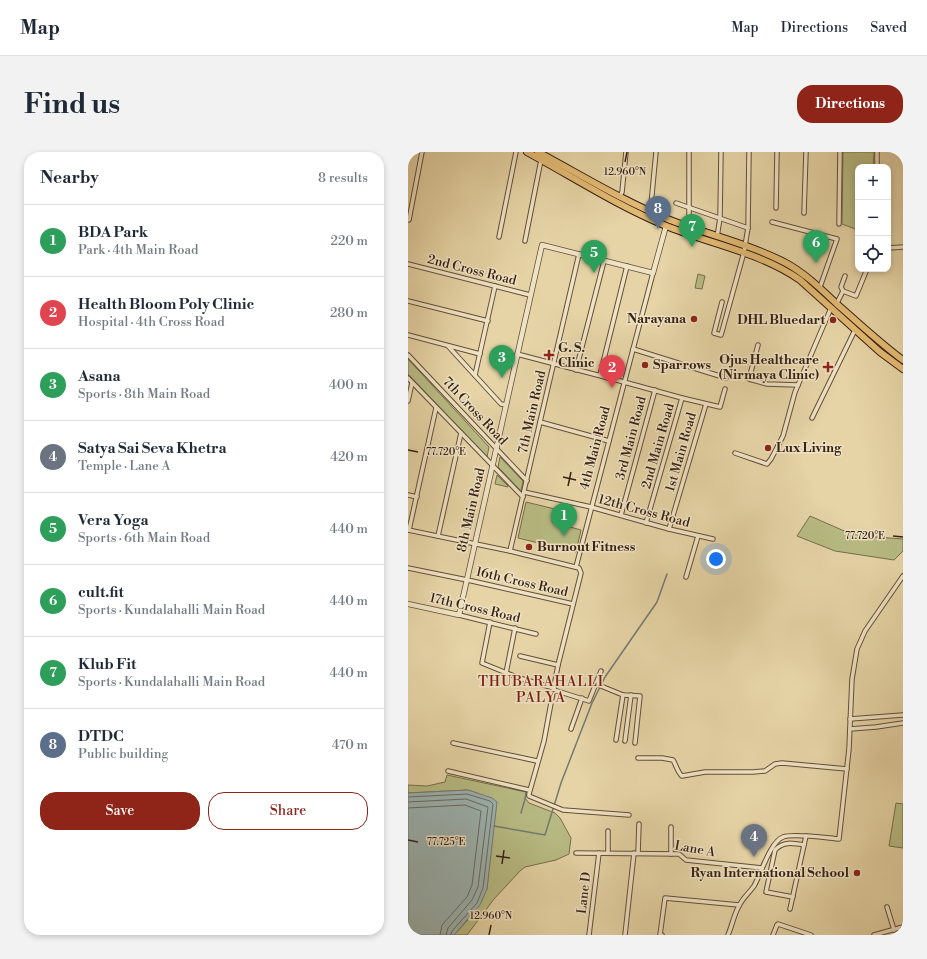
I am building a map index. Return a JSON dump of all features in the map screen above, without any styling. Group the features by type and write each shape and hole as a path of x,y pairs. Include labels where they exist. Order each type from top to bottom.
{"main road":[{"path":"527,152 617,203 666,226 720,246 766,254 786,264 803,274 820,287 884,345 903,360"},
{"path":"538,152 649,210 717,237 786,270 800,280 880,352 903,369"}],"street":[{"path":"409,220 422,152"},
{"path":"500,237 516,152"},
{"path":"620,196 622,192 626,152"},
{"path":"649,210 651,205 656,152"},
{"path":"688,226 689,152"},
{"path":"717,237 720,218 721,152"},
{"path":"722,302 714,334 721,335 744,249 748,228 749,152"},
{"path":"776,208 777,152"},
{"path":"804,213 806,152"},
{"path":"839,224 840,152"},
{"path":"877,152 877,164"},
{"path":"526,241 541,160"},
{"path":"676,203 748,228"},
{"path":"772,222 837,239 820,287"},
{"name":"4th Main Road","path":"529,790 544,741 558,665 581,573 579,568 576,567 608,441 666,226"},
{"name":"8th Main Road","path":"459,615 542,245 579,254"},
{"path":"891,248 903,247"},
{"path":"579,254 653,273"},
{"name":"7th Main Road","path":"510,551 579,254"},
{"path":"576,370 604,261"},
{"name":"2nd Cross Road","path":"408,264 530,295"},
{"path":"600,375 627,266"},
{"path":"843,292 856,296 866,272"},
{"path":"837,303 843,292 841,287 845,276"},
{"path":"475,375 495,286"},
{"path":"408,301 488,321"},
{"path":"735,453 767,464 771,459 783,436 798,385 831,308"},
{"path":"812,418 855,330"},
{"path":"408,335 480,354"},
{"path":"758,345 749,379 767,384 798,385"},
{"path":"448,346 501,404 506,405"},
{"path":"633,349 726,378"},
{"path":"517,354 720,407 725,389"},
{"name":"7th Cross Road","path":"408,355 527,481"},
{"path":"408,378 523,497"},
{"path":"408,401 412,383"},
{"name":"3rd Main Road","path":"620,515 655,390"},
{"name":"2nd Main Road","path":"646,523 682,398"},
{"name":"1st Main Road","path":"670,529 706,404"},
{"path":"436,408 409,530 510,551 576,567"},
{"path":"540,422 608,441"},
{"path":"438,536 461,433"},
{"name":"12th Cross Road","path":"524,492 591,507 713,540"},
{"path":"408,495 417,496"},
{"path":"686,577 698,537"},
{"name":"16th Cross Road","path":"408,568 573,604"},
{"path":"728,935 739,905 754,886 775,844 784,837 806,836 839,839 847,768 851,701 858,648 865,631 903,576"},
{"name":"17th Cross Road","path":"408,604 536,634"},
{"path":"490,622 482,663 506,673 589,701 599,686 601,671"},
{"path":"506,673 515,628"},
{"path":"520,656 558,665"},
{"path":"599,686 623,695 640,696 634,743"},
{"path":"616,740 623,695"},
{"path":"625,740 631,695"},
{"path":"571,729 582,698"},
{"path":"850,719 903,715"},
{"path":"850,729 903,723"},
{"path":"454,742 538,761"},
{"path":"638,758 662,758 673,760 682,776 705,772 765,771 775,764 782,763 847,768"},
{"path":"448,771 529,790 530,796 563,810 629,815"},
{"path":"625,935 639,824"},
{"path":"671,827 671,854"},
{"path":"608,831 608,853"},
{"path":"790,909 806,836"},
{"path":"792,898 766,892 775,850 785,843 804,845"},
{"name":"Lane A","path":"576,853 679,854 686,860 762,868"},
{"name":"Lane D","path":"589,935 599,853"},
{"path":"661,935 664,898 739,905"},
{"path":"887,907 894,930"},
{"path":"773,935 778,924 811,935"},
{"path":"874,935 903,927"}],"green space":[{"path":"843,152 874,152 873,164 855,164 855,229 842,224"},
{"path":"698,274 705,276 702,289 695,288"},
{"path":"408,359 489,447 487,457 408,374"},
{"path":"500,457 523,481 521,491 498,467"},
{"path":"497,475 508,486 508,487 495,484"},
{"path":"526,502 555,509 552,522 581,530 576,552 518,538"},
{"path":"810,516 842,530 862,536 903,539 903,551 894,560 835,551 797,536"},
{"path":"447,775 526,792 525,798 529,803 555,813 560,818 571,838 569,854 556,860 525,867 520,871 494,899 467,935 454,935 467,921 487,889 490,853 479,794 468,790 408,793 408,785 427,786 445,782"},
{"path":"896,803 903,804 903,848 889,846"}],"water":[{"path":"468,790 492,798 497,802 487,889 480,905 454,935 408,935 408,793"}],"waterway":[{"path":"494,826 545,835 561,783 592,703 605,677 657,602 667,574"},
{"path":"521,813 527,792"}],"place":[{"name":"DTDC","path":"658,229"},
{"name":"Klub Fit","path":"692,247"},
{"name":"cult.fit","path":"816,263"},
{"name":"Vera Yoga","path":"594,273"},
{"name":"Narayana","path":"694,319"},
{"name":"DHL Bluedart","path":"833,320"},
{"name":"G. S. Clinic","path":"549,355"},
{"name":"Sparrows","path":"645,365"},
{"name":"Ojus Healthcare (Nirmaya Clinic)","path":"828,367"},
{"name":"Asana","path":"502,378"},
{"name":"Health Bloom Poly Clinic","path":"612,388"},
{"name":"Lux Living","path":"768,448"},
{"name":"BDA Park","path":"564,536"},
{"name":"Burnout Fitness","path":"529,547"},
{"name":"Satya Sai Seva Khetra","path":"754,857"},
{"name":"Ryan International School","path":"857,873"}],"district":[{"name":"THUBARAHALLI PALYA","path":"541,690"}]}
